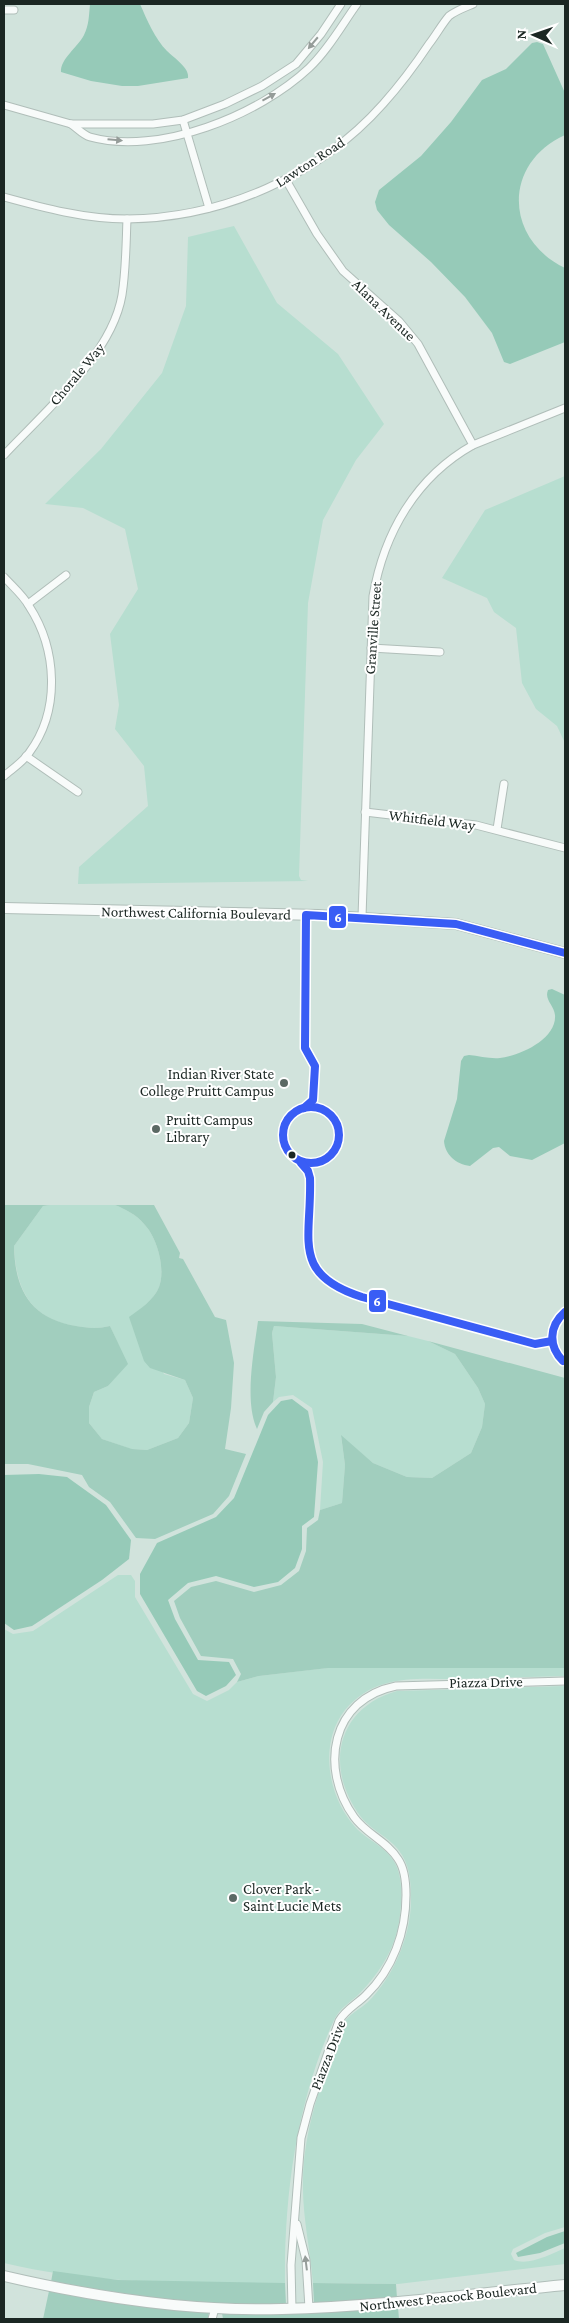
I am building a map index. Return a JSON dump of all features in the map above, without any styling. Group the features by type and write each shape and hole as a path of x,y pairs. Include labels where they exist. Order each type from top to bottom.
{"street":[{"path":"4,106 71,124 153,124 183,120 225,104 262,86 296,64 341,4"},
{"path":"71,124 88,136 120,141 158,140 187,133 238,114 276,93 309,68 357,4"},
{"name":"Lawton Road","path":"4,198 85,216 127,219 171,216 209,208 253,195 286,180 338,146 361,128 413,67 450,16 473,4"},
{"path":"4,10 14,10"},
{"path":"183,120 209,208"},
{"name":"Alana Avenue","path":"286,180 317,234 343,271 399,321 418,344 473,445"},
{"name":"Chorale Way","path":"4,455 93,358 106,339 122,296 127,219"},
{"name":"Granville Street","path":"362,917 373,596 378,569 386,544 401,514 418,492 459,453 473,445 565,408"},
{"path":"28,604 66,575"},
{"path":"4,577 28,604 48,646 51,672 51,697 46,720 26,756 4,776"},
{"path":"371,648 440,652"},
{"path":"26,756 78,792"},
{"path":"498,829 504,784"},
{"name":"Whitfield Way","path":"365,812 439,819 498,829 565,848"},
{"name":"Northwest California Boulevard","path":"4,908 362,917 456,924 565,953"},
{"name":"Piazza Drive","path":"292,2309 291,2265 296,2219 298,2172 304,2125 341,2017 368,1993 389,1965 400,1941 405,1914 405,1878 400,1860 390,1849 358,1823 339,1788 335,1757 336,1739 340,1727 350,1712 362,1700 379,1690 396,1686 565,1682"},
{"name":"Piazza Drive","path":"296,2219 306,2260 309,2308"},
{"name":"Northwest Peacock Boulevard","path":"4,2276 102,2295 215,2308 292,2309 398,2303 565,2285"},
{"path":"212,2319 215,2308"},
{"path":"215,2308 217,2319"}],"shaded area":[{"path":"90,4 140,4 159,41 184,67 188,78 138,86 122,86 91,81 61,72 63,62 86,31"},
{"path":"532,43 543,44 565,93 565,135 545,148 530,164 522,182 519,201 522,221 531,239 545,255 565,268 565,342 510,364 504,362 492,333 465,297 431,262 389,225 377,210 375,202 379,190 421,156 451,122 482,80 506,69"},
{"path":"234,226 277,303 338,354 384,424 356,460 323,520 308,603 299,876 301,880 308,881 78,884 79,867 148,806 144,766 115,729 119,705 110,634 138,589 125,529 83,508 45,504 101,449 162,373 186,306 188,237"},
{"path":"565,476 565,743 557,726 536,709 522,683 516,628 494,612 487,598 442,578 485,510"},
{"path":"552,989 565,995 565,1143 532,1160 510,1156 499,1147 493,1148 470,1166 456,1161 449,1155 444,1141 457,1099 461,1061 464,1056 469,1055 492,1058 508,1057 527,1050 544,1039 554,1024 554,1011 547,997 548,990"},
{"path":"4,1205 50,1205 43,1206 14,1246 15,1262 22,1289 36,1309 60,1322 88,1328 110,1326 128,1364 108,1386 94,1392 89,1407 89,1423 102,1439 132,1449 147,1450 178,1438 189,1423 193,1398 185,1380 150,1368 144,1361 129,1317 146,1304 157,1292 161,1280 161,1263 149,1230 134,1215 115,1205 154,1205 180,1253 179,1258 183,1259 215,1317 226,1320 234,1363 231,1408 225,1449 246,1454 229,1496 213,1514 155,1539 136,1538 110,1502 89,1487 82,1475 28,1464 4,1464"},
{"path":"115,1205 127,1210 138,1218 153,1237 161,1263 161,1280 157,1292 130,1318 164,1374 185,1380 193,1398 189,1423 178,1438 147,1450 131,1449 102,1439 89,1423 89,1407 94,1392 108,1386 127,1364 110,1326 88,1328 60,1322 36,1309 22,1289 15,1262 14,1246 43,1206"},
{"path":"258,1321 362,1324 408,1336 274,1326 272,1333 276,1377 273,1402 264,1412 257,1429 251,1405 251,1376"},
{"path":"274,1326 408,1336 428,1341 455,1354 478,1388 485,1404 482,1427 471,1453 432,1478 407,1477 373,1463 341,1436 345,1465 342,1503 320,1510 323,1462 312,1408 293,1395 279,1397 273,1402 276,1377 272,1333"},
{"path":"428,1341 565,1378 565,1668 328,1668 259,1676 237,1682 241,1674 233,1659 201,1656 180,1618 174,1601 191,1587 216,1581 254,1592 281,1585 299,1571 306,1551 307,1528 318,1520 320,1510 342,1503 345,1465 341,1435 373,1463 407,1477 432,1478 471,1453 482,1427 485,1404 478,1388 455,1354"},
{"path":"292,1399 308,1411 318,1462 314,1517 302,1526 302,1549 295,1568 278,1582 254,1587 216,1576 188,1583 168,1600 175,1619 198,1660 229,1662 236,1675 226,1686 206,1696 197,1691 140,1594 140,1574 157,1543 216,1517 234,1498 268,1415 281,1401"},
{"path":"39,1474 67,1477 106,1505 131,1540 129,1559 102,1580 32,1626 14,1630 4,1623 4,1475"},
{"path":"118,1575 131,1575 135,1581 135,1597 193,1694 207,1701 229,1690 237,1682 259,1676 327,1668 565,1668 565,1676 418,1679 392,1682 373,1688 353,1701 337,1724 331,1739 329,1755 333,1787 347,1817 357,1829 390,1855 399,1872 401,1908 395,1937 387,1958 367,1986 337,2014 311,2081 302,2114 290,2181 285,2249 285,2283 108,2279 38,2270 4,2263 4,1629 13,1634 33,1631"},
{"path":"565,1686 565,2227 545,2233 513,2249 511,2254 514,2260 526,2262 565,2248 565,2264 398,2284 313,2283 305,2219 303,2180 307,2140 316,2100 343,2024 348,2017 368,2002 377,1992 392,1969 404,1943 411,1903 411,1884 405,1860 393,1844 361,1817 349,1798 342,1779 340,1760 342,1742 349,1725 360,1711 376,1699 397,1691"},
{"path":"565,2231 565,2243 540,2253 518,2257 516,2253 547,2237"},
{"path":"53,2271 118,2280 285,2283 286,2305 212,2303 147,2297 51,2282"},
{"path":"313,2283 396,2284 397,2298 314,2304"},
{"path":"49,2291 209,2312 208,2319 43,2319"},
{"path":"398,2307 399,2319 223,2319 222,2313 282,2314"}],"transit line":[{"name":"6","path":"304,1108 313,1100 315,1066 305,1048 306,915 456,924 565,953"},
{"name":"6","path":"311,1107 322,1109 331,1115 337,1124 339,1135 337,1146 331,1155 322,1161 311,1163 300,1161 291,1155 285,1146 283,1135 285,1124 291,1115 300,1109 311,1107"},
{"name":"6","path":"301,1163 308,1171 310,1178 308,1236 310,1252 314,1265 324,1277 339,1288 362,1297 535,1344 552,1341"},
{"name":"6","path":"563,1361 555,1349 552,1336 556,1323 565,1312"}],"place":[{"name":"Indian River State College Pruitt Campus","path":"284,1083"},
{"name":"Pruitt Campus Library","path":"156,1129"},
{"name":"Clover Park - Saint Lucie Mets","path":"233,1898"}]}
